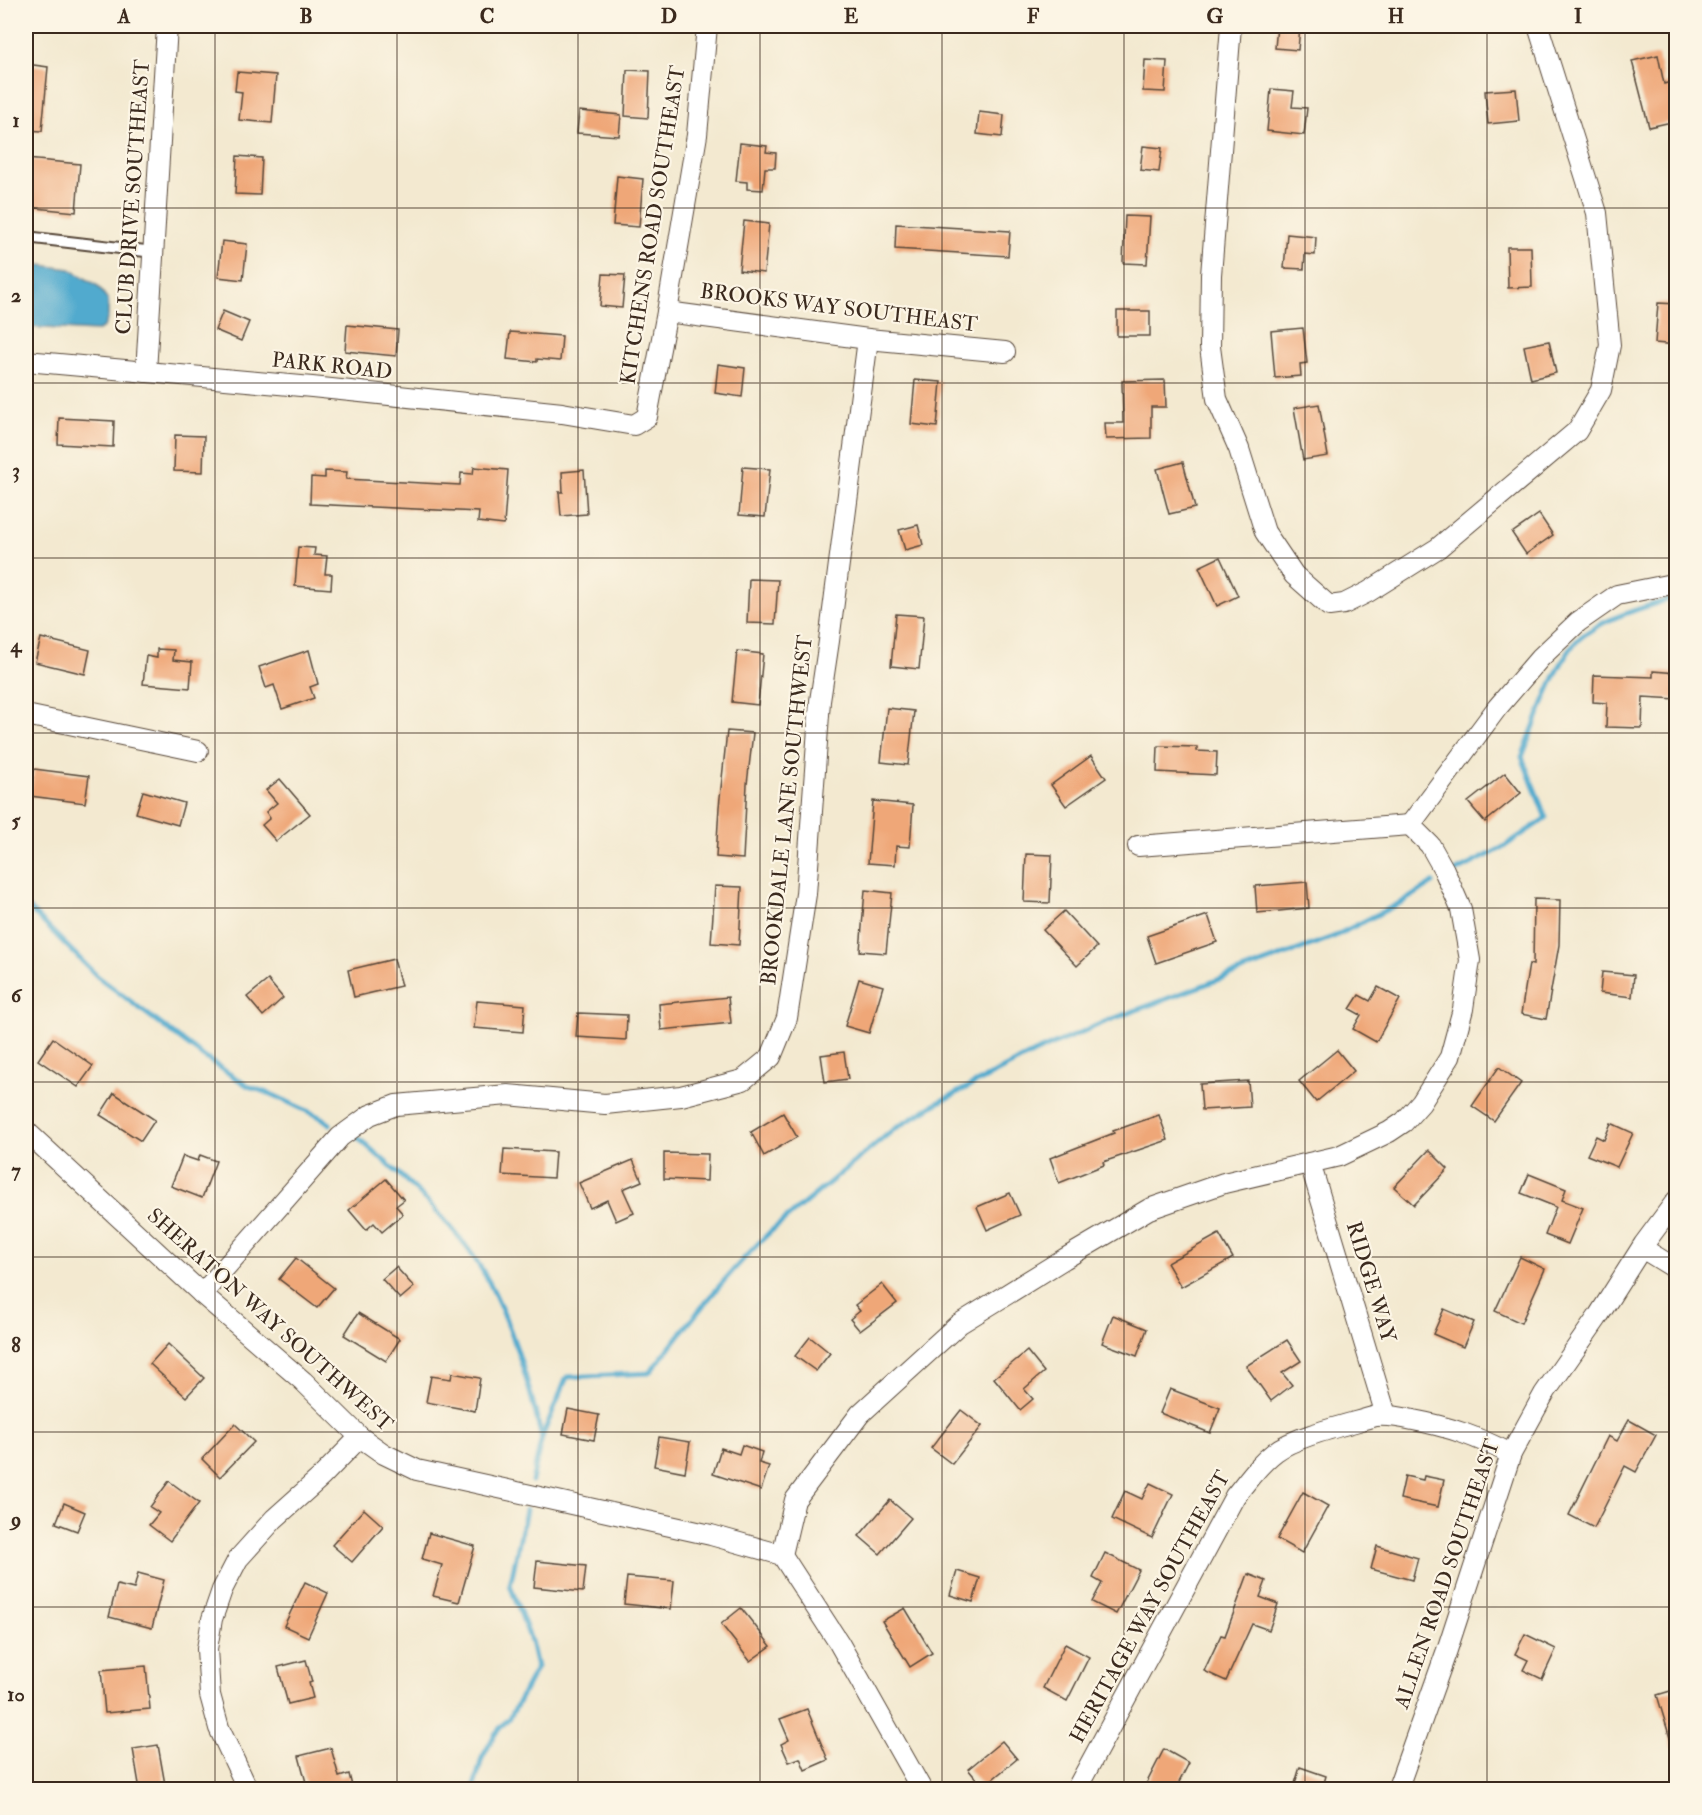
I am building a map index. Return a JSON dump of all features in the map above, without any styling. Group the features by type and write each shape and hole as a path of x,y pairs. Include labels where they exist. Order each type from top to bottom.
{"street":[{"name":"CLUB DRIVE SOUTHEAST","path":"146,372 167,26"},
{"name":"KITCHENS ROAD SOUTHEAST","path":"634,425 647,417 667,312 697,135 707,26"},
{"path":"1231,26 1211,275 1210,347 1217,399 1239,449 1265,532 1294,575 1329,606 1344,604 1368,592 1437,548 1577,430 1601,390 1610,345 1597,213 1538,26"},
{"name":"BROOKS WAY SOUTHEAST","path":"667,312 868,339 1005,352"},
{"name":"BROOKDALE LANE SOUTHWEST","path":"202,1294 340,1137 370,1115 396,1105 508,1095 605,1104 681,1096 743,1080 771,1057 787,1018 806,894 819,701 829,641 868,339"},
{"name":"PARK ROAD","path":"26,361 562,413 634,425"},
{"path":"1138,846 1410,825 1497,708 1540,658 1578,622 1617,595 1672,584"},
{"path":"26,715 198,751"},
{"path":"922,1790 839,1643 782,1555 795,1500 860,1413 960,1324 1064,1259 1149,1209 1224,1183 1339,1156 1389,1132 1404,1122 1432,1088 1450,1057 1463,1009 1470,960 1461,909 1444,870 1430,845 1410,825"},
{"name":"SHERATON WAY SOUTHWEST","path":"26,1131 202,1294 303,1381 360,1437 384,1454 417,1470 711,1535 782,1555"},
{"name":"RIDGE WAY","path":"1310,1164 1386,1415"},
{"name":"ALLEN ROAD SOUTHEAST","path":"1397,1790 1447,1650 1511,1454 1544,1394 1642,1248 1677,1201"},
{"path":"1642,1248 1677,1269"},
{"name":"HERITAGE WAY SOUTHEAST","path":"1076,1790 1235,1497 1255,1471 1277,1450 1303,1439 1376,1416 1386,1415 1441,1425 1475,1436 1511,1454"},
{"path":"248,1790 235,1757 219,1728 210,1695 207,1649 212,1619 222,1590 238,1559 274,1519 321,1477 360,1437"}],"lane":[{"path":"26,237 154,252"}],"water":[{"path":"26,263 70,269 98,286 108,300 108,317 104,327 96,331 26,327"}],"building":[{"path":"1277,26 1300,26 1298,50 1275,48"},
{"path":"1658,55 1664,84 1677,80 1677,101 1671,102 1676,121 1649,127 1632,61"},
{"path":"1145,60 1167,61 1165,92 1143,91"},
{"path":"26,64 48,67 42,131 26,130"},
{"path":"627,70 650,71 648,118 625,116"},
{"path":"237,72 276,75 272,123 239,120 242,92 235,91"},
{"path":"1271,89 1294,91 1292,107 1307,108 1304,135 1267,131"},
{"path":"1516,89 1519,121 1488,124 1485,91"},
{"path":"579,111 621,115 619,136 577,133"},
{"path":"979,112 1004,115 1002,137 977,134"},
{"path":"740,143 767,146 766,152 776,153 775,168 765,168 763,190 747,189 747,182 736,181"},
{"path":"1143,146 1162,148 1159,172 1140,170"},
{"path":"237,156 262,158 260,195 235,194"},
{"path":"26,159 80,164 76,212 26,207"},
{"path":"617,176 643,179 639,227 613,225"},
{"path":"1125,216 1150,217 1147,264 1123,263"},
{"path":"744,221 769,224 764,273 739,270"},
{"path":"896,224 1010,231 1008,256 895,249"},
{"path":"1287,234 1316,237 1315,255 1305,254 1304,269 1284,268"},
{"path":"222,241 247,244 243,280 218,277"},
{"path":"1507,247 1531,247 1532,287 1508,288"},
{"path":"603,274 625,275 622,308 600,306"},
{"path":"1658,303 1677,304 1677,345 1655,343"},
{"path":"223,311 249,322 241,341 215,330"},
{"path":"1117,311 1150,311 1150,336 1117,336"},
{"path":"347,325 398,330 396,356 345,351"},
{"path":"1303,328 1307,363 1300,364 1301,376 1275,378 1271,331"},
{"path":"510,332 562,336 560,361 537,359 537,362 507,359"},
{"path":"1549,341 1556,373 1531,379 1524,346"},
{"path":"718,364 745,368 742,397 715,393"},
{"path":"915,380 941,382 937,427 911,424"},
{"path":"1165,380 1166,407 1151,407 1151,438 1106,439 1105,423 1123,423 1122,381"},
{"path":"1319,404 1328,456 1303,460 1294,408"},
{"path":"59,418 114,421 113,447 58,444"},
{"path":"175,435 204,436 203,472 174,471"},
{"path":"1183,462 1195,508 1169,514 1157,469"},
{"path":"474,467 508,470 504,525 478,522 479,512 310,504 311,477 325,478 325,471 347,472 346,479 460,485 461,473 473,474"},
{"path":"743,467 770,469 765,517 739,515"},
{"path":"584,470 587,514 561,516 559,492 563,492 562,472"},
{"path":"1539,514 1553,535 1526,554 1512,533"},
{"path":"918,525 923,545 905,550 899,530"},
{"path":"298,547 315,548 314,555 327,556 325,574 332,574 331,589 295,586"},
{"path":"1220,557 1238,596 1217,606 1199,567"},
{"path":"749,579 778,580 775,624 747,623"},
{"path":"896,614 924,616 919,669 891,666"},
{"path":"41,638 90,650 85,674 35,662"},
{"path":"157,649 174,650 173,660 192,662 190,688 143,684 146,656 157,658"},
{"path":"309,650 318,684 310,687 314,698 282,709 274,685 266,688 259,667"},
{"path":"737,651 763,654 758,705 732,702"},
{"path":"1653,671 1677,673 1677,699 1643,697 1642,728 1606,727 1607,703 1593,702 1594,675 1653,677"},
{"path":"887,708 914,711 908,765 881,762"},
{"path":"727,731 753,733 747,784 743,859 716,857"},
{"path":"1158,746 1197,747 1197,751 1217,752 1216,775 1157,772"},
{"path":"1091,756 1106,778 1066,806 1051,785"},
{"path":"34,769 89,776 85,803 30,796"},
{"path":"1505,773 1521,793 1485,822 1468,802"},
{"path":"280,779 310,814 276,841 262,825 270,818 266,812 277,803 266,790"},
{"path":"143,791 184,803 178,825 136,813"},
{"path":"873,801 913,805 910,847 896,846 895,865 868,863"},
{"path":"1026,854 1052,855 1050,903 1024,902"},
{"path":"1307,882 1309,908 1257,913 1255,886"},
{"path":"715,886 742,887 739,945 711,943"},
{"path":"865,890 892,893 886,953 860,951"},
{"path":"1534,899 1560,900 1559,945 1546,1019 1521,1014 1529,964 1533,965"},
{"path":"1064,911 1097,947 1077,966 1043,930"},
{"path":"1208,915 1217,942 1156,963 1147,936"},
{"path":"394,959 401,986 354,997 348,970"},
{"path":"1602,972 1634,975 1632,997 1600,993"},
{"path":"859,979 883,986 869,1033 845,1026"},
{"path":"268,980 283,998 263,1016 247,997"},
{"path":"1378,987 1400,999 1376,1042 1353,1029 1361,1015 1350,1009 1359,995 1370,1001"},
{"path":"728,997 731,1023 661,1030 659,1004"},
{"path":"477,1001 525,1005 523,1032 474,1028"},
{"path":"578,1013 627,1015 626,1040 576,1037"},
{"path":"53,1038 93,1066 78,1087 38,1060"},
{"path":"1337,1050 1354,1071 1316,1102 1299,1081"},
{"path":"844,1052 848,1079 825,1082 821,1055"},
{"path":"1499,1067 1521,1083 1494,1121 1472,1106"},
{"path":"1248,1081 1250,1107 1202,1110 1200,1084"},
{"path":"114,1093 155,1120 141,1141 100,1115"},
{"path":"783,1113 797,1137 764,1156 751,1132"},
{"path":"1159,1115 1168,1140 1103,1162 1104,1165 1059,1183 1050,1158 1114,1133 1113,1131"},
{"path":"1611,1123 1633,1133 1617,1167 1587,1155 1596,1136 1604,1140"},
{"path":"504,1149 555,1152 553,1178 502,1175"},
{"path":"1429,1150 1448,1169 1414,1205 1394,1187"},
{"path":"664,1153 708,1154 707,1181 664,1179"},
{"path":"200,1155 216,1161 202,1198 171,1186 183,1156 198,1161"},
{"path":"633,1160 642,1181 623,1189 634,1213 616,1221 607,1200 590,1208 579,1183"},
{"path":"1529,1174 1566,1189 1562,1200 1583,1208 1568,1244 1545,1235 1556,1207 1521,1193"},
{"path":"386,1179 404,1200 396,1206 403,1214 382,1232 374,1223 366,1230 349,1210"},
{"path":"1010,1193 1020,1215 987,1230 977,1207"},
{"path":"1219,1234 1233,1258 1181,1287 1167,1263"},
{"path":"1520,1257 1545,1269 1521,1323 1495,1311"},
{"path":"296,1258 334,1288 317,1308 279,1279"},
{"path":"396,1267 414,1287 400,1299 382,1279"},
{"path":"882,1284 897,1303 860,1331 850,1319 860,1311 855,1305"},
{"path":"1444,1309 1474,1322 1463,1347 1433,1334"},
{"path":"358,1313 400,1339 386,1361 344,1335"},
{"path":"1113,1315 1147,1329 1137,1356 1102,1343"},
{"path":"810,1337 830,1353 816,1371 795,1356"},
{"path":"1287,1340 1301,1361 1282,1373 1292,1385 1271,1401 1246,1366"},
{"path":"168,1344 204,1378 186,1397 150,1364"},
{"path":"1027,1351 1044,1372 1024,1389 1033,1399 1020,1410 994,1378"},
{"path":"452,1373 480,1378 475,1411 426,1402 431,1376 451,1379"},
{"path":"1170,1389 1220,1408 1210,1433 1160,1413"},
{"path":"568,1409 599,1415 594,1440 563,1434"},
{"path":"961,1410 982,1426 952,1464 931,1448"},
{"path":"1629,1420 1656,1435 1636,1472 1625,1466 1594,1528 1569,1515 1608,1436 1617,1441"},
{"path":"235,1424 254,1442 220,1477 202,1459"},
{"path":"659,1437 690,1442 685,1472 654,1466"},
{"path":"742,1445 762,1452 759,1463 769,1466 761,1490 713,1474 721,1448 739,1454"},
{"path":"1405,1476 1423,1480 1424,1476 1444,1480 1438,1507 1400,1499"},
{"path":"169,1481 199,1503 170,1541 149,1525 159,1513 150,1507"},
{"path":"1150,1483 1173,1494 1152,1538 1112,1519 1125,1491 1142,1499"},
{"path":"1303,1492 1328,1506 1302,1553 1277,1539"},
{"path":"890,1500 911,1518 880,1554 859,1536"},
{"path":"64,1503 85,1512 77,1531 56,1523"},
{"path":"364,1509 383,1526 352,1562 332,1545"},
{"path":"429,1533 475,1546 459,1602 433,1596 442,1565 422,1559"},
{"path":"1377,1546 1418,1558 1412,1580 1371,1569"},
{"path":"1105,1553 1139,1570 1116,1614 1092,1602 1102,1583 1093,1578"},
{"path":"537,1561 586,1566 583,1592 534,1587"},
{"path":"957,1571 980,1578 973,1602 950,1595"},
{"path":"138,1573 164,1580 152,1628 109,1617 117,1585 134,1589"},
{"path":"1248,1574 1266,1581 1260,1597 1278,1604 1269,1630 1252,1624 1226,1681 1204,1671 1221,1635 1225,1636"},
{"path":"627,1577 674,1581 671,1609 624,1604"},
{"path":"305,1582 328,1593 308,1637 284,1626"},
{"path":"741,1608 771,1646 750,1661 721,1624"},
{"path":"905,1608 932,1653 910,1667 882,1621"},
{"path":"1525,1634 1556,1649 1542,1679 1523,1670 1528,1660 1515,1654"},
{"path":"1065,1644 1089,1657 1067,1701 1043,1688"},
{"path":"306,1660 312,1682 309,1683 313,1698 288,1704 278,1667"},
{"path":"146,1666 150,1709 105,1713 101,1670"},
{"path":"1677,1689 1677,1748 1673,1748 1657,1695"},
{"path":"807,1709 828,1760 805,1770 800,1758 789,1762 781,1744 789,1740 780,1719"},
{"path":"1002,1741 1017,1759 983,1787 968,1769"},
{"path":"158,1745 166,1790 140,1790 133,1749"},
{"path":"331,1748 339,1777 349,1774 353,1790 308,1790 299,1756"},
{"path":"1164,1749 1189,1763 1175,1790 1143,1790"},
{"path":"1300,1767 1326,1776 1322,1790 1293,1790"}],"waterway":[{"path":"1455,872 1502,848 1546,818 1522,757 1547,694 1571,648 1590,630 1602,624 1626,613 1676,597"},
{"path":"532,1481 542,1437 567,1377 649,1373 753,1248 893,1130 939,1102 1034,1053 1107,1021 1333,937 1404,901 1433,883"},
{"path":"26,905 97,976 204,1057 248,1086 273,1095 330,1124"},
{"path":"358,1138 431,1205 478,1263 499,1302 514,1339 541,1435"},
{"path":"473,1790 482,1758 495,1734 512,1714 537,1667 531,1641 510,1585 526,1510"}]}
